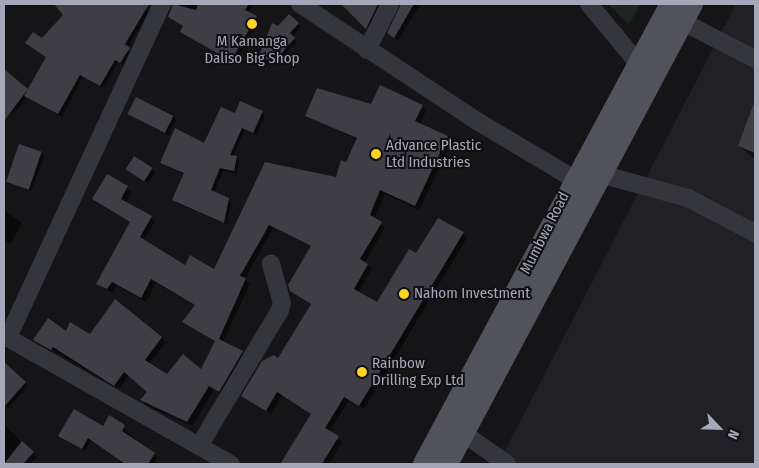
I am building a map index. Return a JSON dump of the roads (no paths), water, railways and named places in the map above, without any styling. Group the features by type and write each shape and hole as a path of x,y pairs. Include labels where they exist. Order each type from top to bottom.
{"main road":[{"name":"Mumbwa Road","path":"447,464 455,427 573,179 638,64 682,10"},
{"name":"Mumbwa Road","path":"424,464 455,427 600,182 682,10"}],"street":[{"path":"162,4 8,338 231,464"},
{"path":"300,4 367,50 573,179 688,198 755,233"},
{"path":"367,50 390,4"},
{"path":"589,4 638,64"},
{"path":"682,10 755,59"},
{"path":"199,446 280,310 282,303 271,264"},
{"path":"455,427 507,464"}],"place":[{"name":"M Kamanga Daliso Big Shop","path":"252,24"},
{"name":"Advance Plastic Ltd Industries","path":"376,154"},
{"name":"Nahom Investment","path":"404,294"},
{"name":"Rainbow Drilling Exp Ltd","path":"362,372"}]}
